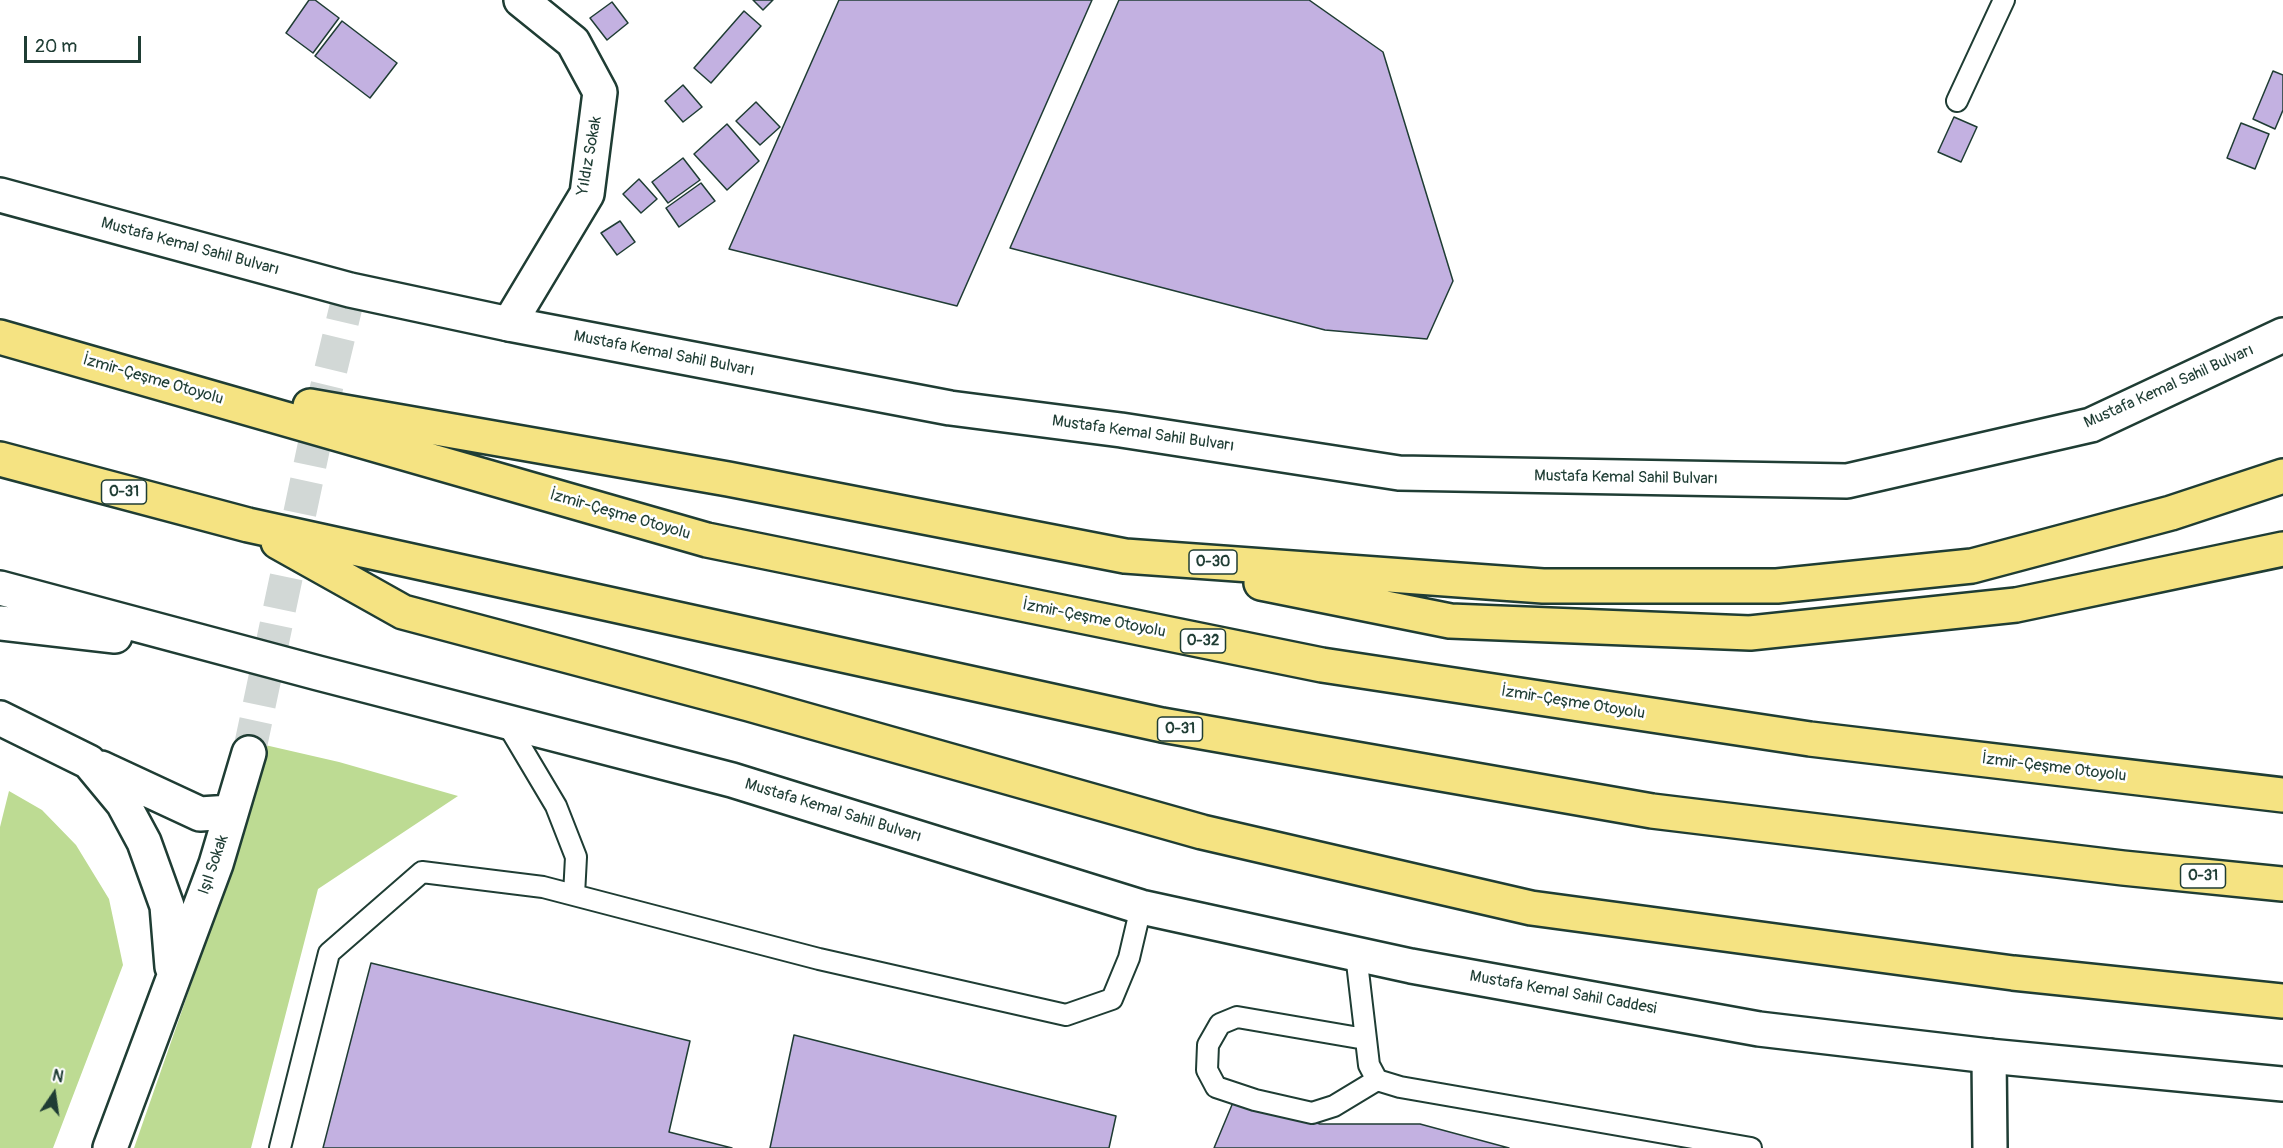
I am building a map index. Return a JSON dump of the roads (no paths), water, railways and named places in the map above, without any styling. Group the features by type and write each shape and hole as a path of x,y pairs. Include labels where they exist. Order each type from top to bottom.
{"highway":[{"name":"İzmir-Çeşme Otoyolu","path":"0,337 707,540 1322,665 1810,739 2283,795"},
{"name":"O-30","path":"145,378 728,479 1125,556 1543,586 1777,586 1972,566 2171,513 2283,476"},
{"name":"O-31","path":"0,459 248,525 909,672 1173,728 1652,811 2123,868 2283,884"},
{"path":"248,525 403,612 749,704 1214,834 1531,908 2013,973 2283,1001"},
{"path":"1125,556 1450,621 1750,633 2016,605 2283,549"}],"street":[{"name":"Yıldız Sokak","path":"509,324 587,194 600,92 573,42 521,0"},
{"name":"Mustafa Kemal Sahil Bulvarı","path":"0,195 350,290 509,324 950,408 1121,430 1399,473 1847,481 2091,425 2283,335"},
{"name":"Mustafa Kemal Sahil Bulvarı","path":"0,588 221,648 732,780 1141,907"},
{"path":"0,622 221,648"},
{"path":"0,718 153,794 200,814 231,812"},
{"name":"Işıl Sokak","path":"110,1148 216,864 249,753"},
{"path":"88,762 123,803 144,842 167,906 173,976"},
{"name":"Mustafa Kemal Sahil Caddesi","path":"1141,907 1411,966 1759,1029 1989,1056 2283,1084"},
{"path":"1989,1056 1990,1148"}],"lane":[{"path":"1957,101 2004,0"},
{"path":"506,722 560,816 576,857 574,895"},
{"path":"280,1148 329,953 422,872 543,887 819,959 1066,1015 1112,999 1129,958 1141,907"},
{"path":"1356,954 1369,1065 1377,1080 1400,1087 1751,1148"},
{"path":"1365,1039 1237,1017 1220,1024 1208,1045 1207,1070 1216,1087 1255,1100 1312,1113 1334,1107 1377,1080"}],"tunnel":[{"path":"249,753 325,394 350,290"}]}
